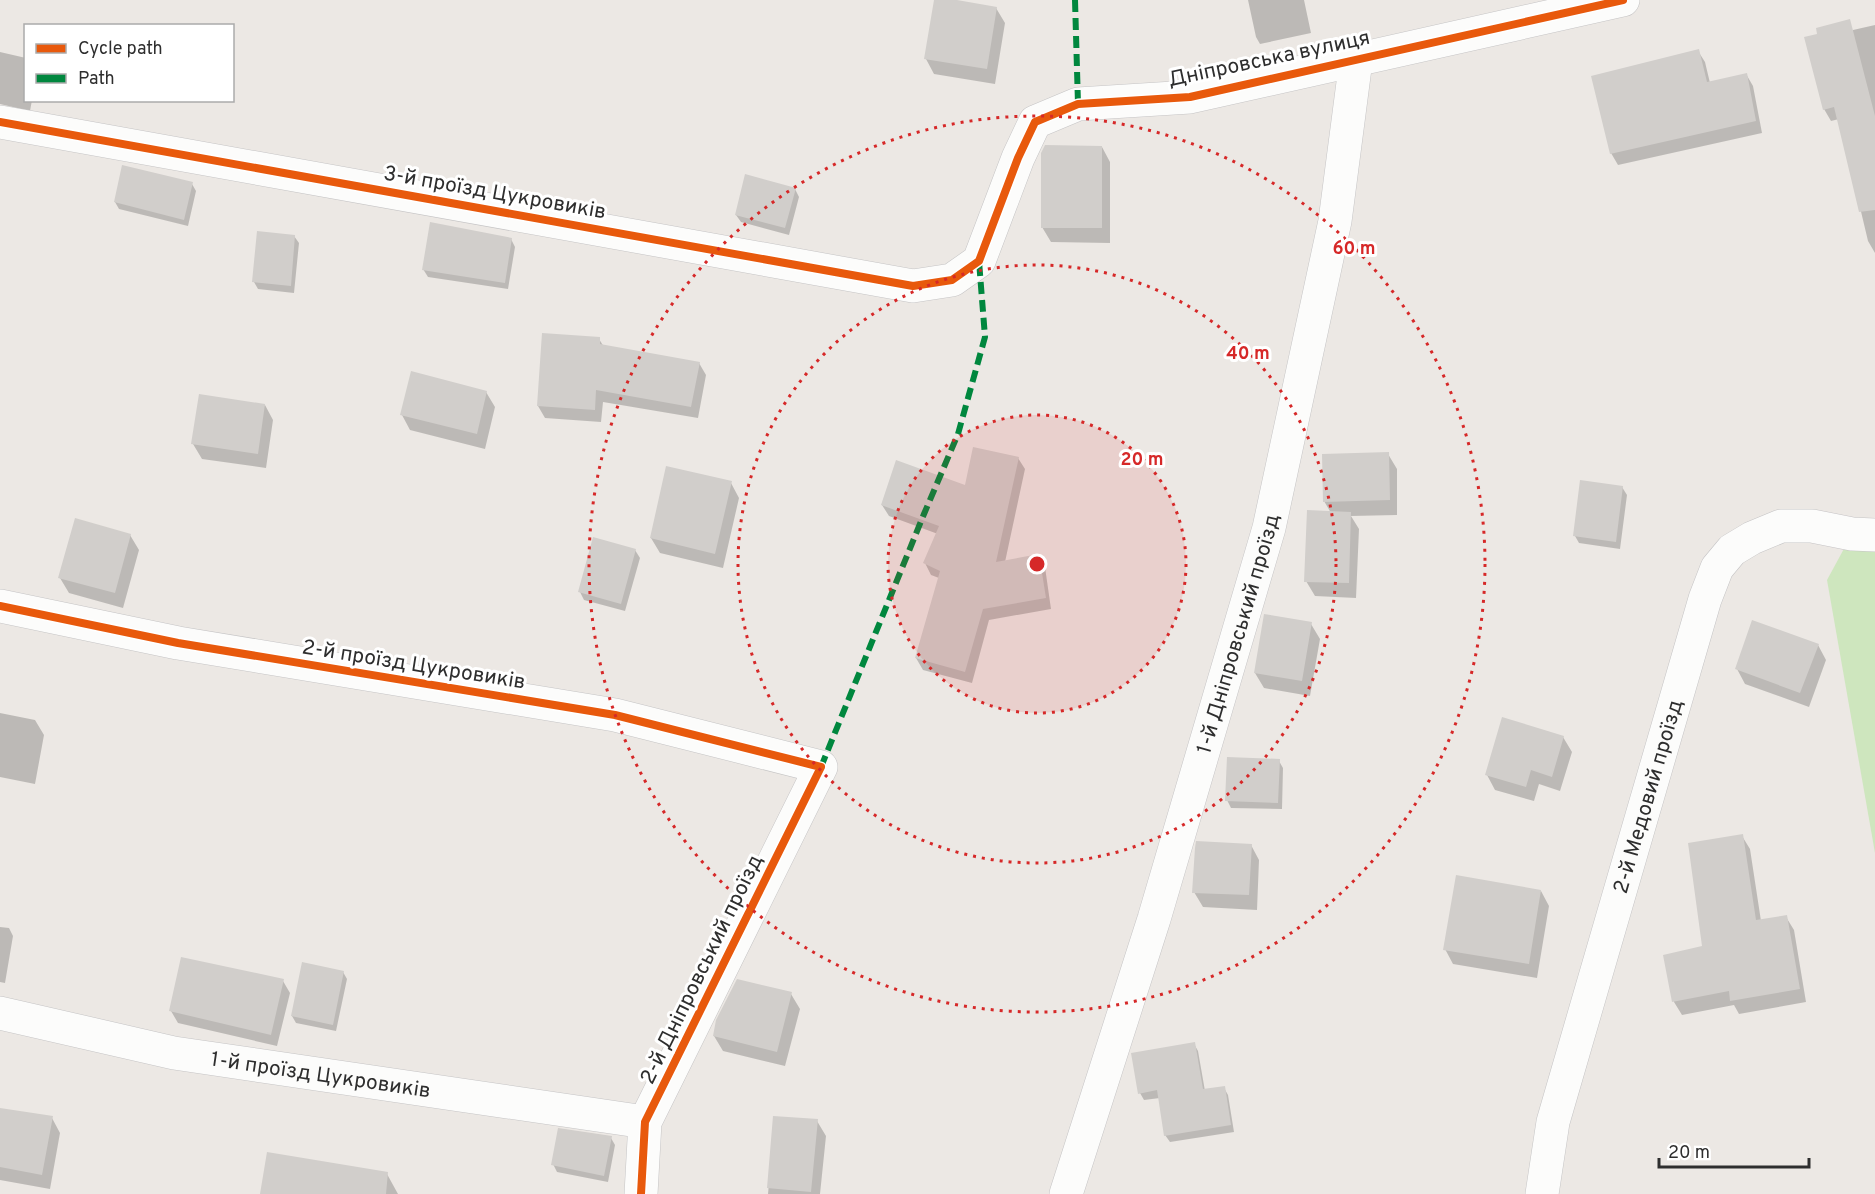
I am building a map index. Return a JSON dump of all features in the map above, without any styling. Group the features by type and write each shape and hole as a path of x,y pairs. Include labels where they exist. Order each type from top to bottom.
{"street":[{"name":"Дніпровська вулиця","path":"979,261 1018,158 1035,122 1078,104 1190,97 1623,0"},
{"name":"1-й Дніпровський проїзд","path":"1065,1194 1154,919 1269,528 1335,221 1356,60"},
{"name":"3-й проїзд Цукровиків","path":"0,122 913,286 952,280 979,261"},
{"name":"2-й Медовий проїзд","path":"1542,1194 1553,1122 1717,568 1732,550 1752,538 1781,526 1812,526 1875,536"},
{"name":"2-й проїзд Цукровиків","path":"0,606 178,644 615,715 821,767"},
{"name":"2-й Дніпровський проїзд","path":"641,1194 645,1122 821,767"},
{"name":"1-й проїзд Цукровиків","path":"0,1013 174,1053 645,1122"}],"green space":[{"path":"1852,534 1875,535 1875,853 1827,580"}],"building":[{"path":"934,0 957,0 997,7 987,69 924,59"},
{"path":"1850,19 1875,116 1875,210 1859,212 1834,107 1823,110 1804,37 1817,34 1816,28"},
{"path":"1699,49 1707,82 1747,73 1756,121 1610,154 1591,76"},
{"path":"1045,145 1102,146 1102,228 1041,228 1041,153"},
{"path":"122,165 193,182 184,220 114,202"},
{"path":"745,174 796,188 785,228 735,215"},
{"path":"430,222 512,238 505,283 422,270"},
{"path":"257,231 295,235 291,286 252,282"},
{"path":"542,333 600,337 600,344 700,362 691,407 596,390 595,410 537,406"},
{"path":"411,371 487,391 477,434 400,415"},
{"path":"199,394 265,404 258,454 191,444"},
{"path":"973,447 1019,457 996,562 1039,554 1046,598 983,609 965,672 915,658 940,571 923,563 939,526 881,505 896,460 965,485"},
{"path":"1389,452 1390,500 1323,502 1322,454"},
{"path":"666,466 732,481 715,554 650,538"},
{"path":"1580,480 1623,486 1616,542 1573,536"},
{"path":"1307,510 1351,512 1349,583 1304,582"},
{"path":"75,518 131,534 115,593 58,578"},
{"path":"593,537 636,549 621,604 578,592"},
{"path":"1264,614 1312,622 1302,681 1254,673"},
{"path":"1752,620 1819,644 1800,693 1735,669"},
{"path":"1502,717 1564,736 1552,777 1531,770 1526,787 1485,775"},
{"path":"1227,757 1280,759 1278,803 1225,801"},
{"path":"1743,834 1756,920 1787,915 1800,989 1730,1001 1729,991 1672,1002 1663,955 1702,946 1688,843"},
{"path":"1196,841 1252,844 1249,895 1192,893"},
{"path":"1456,875 1541,890 1529,964 1443,950"},
{"path":"181,957 284,979 271,1035 169,1011"},
{"path":"302,962 344,971 333,1025 291,1016"},
{"path":"737,979 792,992 777,1052 713,1036 716,1020"},
{"path":"1195,1042 1203,1089 1225,1086 1231,1125 1164,1136 1157,1090 1138,1094 1131,1053"},
{"path":"0,1108 53,1116 42,1175 0,1167"},
{"path":"773,1116 818,1119 811,1192 767,1188"},
{"path":"558,1128 612,1136 604,1176 551,1165"},
{"path":"267,1152 388,1172 386,1194 260,1194"}],"marked path":[{"path":"1075,0 1078,104"},
{"path":"821,767 958,434 985,337 979,261"}],"cycle path":[{"path":"0,122 913,286 952,280 979,261 1018,158 1035,122 1078,104 1190,97 1623,0"},
{"path":"0,606 178,643 615,715 821,767 645,1122 641,1194"}]}
